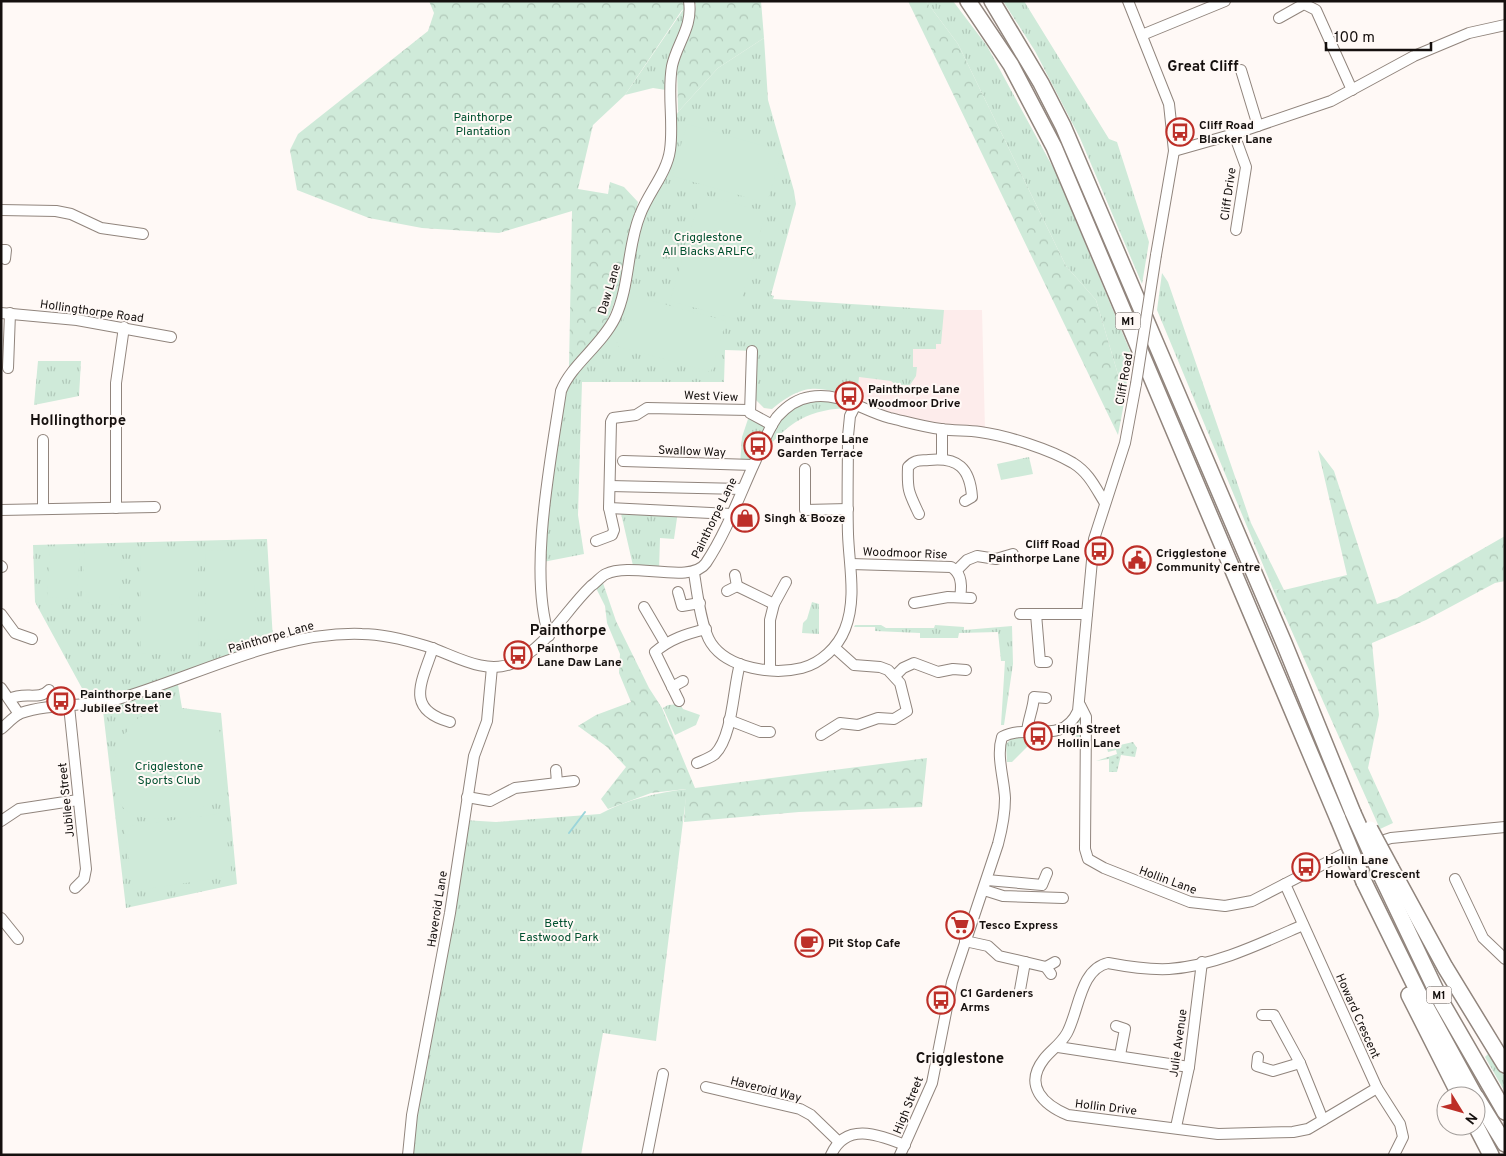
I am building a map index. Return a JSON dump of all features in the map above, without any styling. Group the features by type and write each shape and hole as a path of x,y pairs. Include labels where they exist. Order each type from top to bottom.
{"highway":[{"name":"M1","path":"968,1 1011,65 1054,147 1338,819 1399,976 1455,1086"},
{"name":"M1","path":"992,1 1041,83 1063,126 1284,643 1343,787 1386,871 1442,1003 1505,1112"},
{"name":"M1","path":"1386,871 1505,1065"},
{"name":"M1","path":"1364,882 1418,992 1470,1086"},
{"name":"M1","path":"1486,1113 1505,1144"},
{"path":"1481,1136 1491,1155"}],"street":[{"name":"Daw Lane","path":"549,636 544,619 540,563 544,516 561,392 568,376 597,346 615,318 628,273 636,223 670,152 672,66 687,29 690,12 689,1"},
{"name":"Cliff Road","path":"1080,705 1094,539 1125,443 1174,151 1169,104 1128,1"},
{"path":"1142,35 1225,1"},
{"path":"1278,18 1304,4 1316,10 1352,90"},
{"path":"1174,151 1234,134 1331,100 1414,56 1460,36 1505,25"},
{"path":"1241,70 1258,126"},
{"name":"Cliff Drive","path":"1234,134 1246,167 1236,230"},
{"path":"1,210 56,211 71,214 101,228 143,234"},
{"name":"Hollingthorpe Road","path":"8,369 6,313 78,320 171,336"},
{"path":"116,508 116,382 124,327"},
{"path":"752,351 749,410 750,413 772,425"},
{"name":"Painthorpe Lane","path":"19,714 114,700 271,648 304,638 332,633 367,634 397,638 492,668 515,662 531,652 549,636 575,601 605,574 634,570 694,573 703,568 732,514 772,425 792,404 805,398 824,396 856,404 885,417 942,429 993,435 1070,461 1082,469 1094,482 1105,502"},
{"path":"694,573 711,643 716,649 740,664 770,670 802,668 815,663 834,648 846,627 850,599 848,436 850,416 856,404"},
{"name":"West View","path":"610,486 613,418 636,415 647,408 749,410"},
{"path":"942,429 942,459"},
{"path":"43,438 43,507"},
{"name":"Swallow Way","path":"630,450 626,461 753,465"},
{"path":"918,514 909,504 908,467 918,460 942,459 956,463 968,474 972,497 965,501"},
{"path":"805,469 806,510 848,509"},
{"path":"596,541 612,535 614,530 609,508 610,486 742,490"},
{"path":"1,510 43,507 155,507"},
{"path":"609,508 732,514"},
{"name":"Woodmoor Rise","path":"957,570 967,560 977,556 996,559 1016,554"},
{"name":"Woodmoor Rise","path":"851,564 926,567 943,565 957,570 966,598 948,597 914,604"},
{"path":"735,575 732,588 774,604"},
{"path":"770,670 770,620 774,604 786,582"},
{"path":"678,592 682,606 700,602"},
{"path":"649,611 665,643"},
{"path":"1,614 18,640 32,639"},
{"path":"1020,614 1087,614"},
{"path":"1036,614 1040,662 1047,662"},
{"path":"679,701 655,652 665,643 682,635 706,628"},
{"path":"433,648 419,696 424,710 434,718 450,722"},
{"path":"821,735 834,726 847,723 858,725 878,718 894,719 904,715 907,711 903,692 895,676 880,667 854,665 834,648"},
{"path":"895,676 903,668 914,663 938,672 953,669 969,670"},
{"path":"697,763 712,760 719,749 734,705 735,683 740,664"},
{"name":"Haveroid Lane","path":"408,1155 412,1115 450,913 474,756 487,721 492,668"},
{"path":"672,687 683,681"},
{"path":"1,688 10,698 19,714 1,730"},
{"path":"10,698 21,694 37,696 51,688"},
{"path":"1027,732 1028,717 1033,710 1031,694 1046,698"},
{"name":"High Street","path":"903,1150 932,1082 952,982 984,890 1003,823 1005,798 1000,743 1002,737 1007,734 1054,731 1066,727 1076,717 1080,705"},
{"name":"Hollin Lane","path":"1080,705 1086,717 1086,849 1088,859 1097,865 1141,883 1202,905 1237,905 1268,894 1349,851 1390,838 1505,827"},
{"name":"Jubilee Street","path":"69,706 86,869 84,879 75,888"},
{"path":"828,716 834,726"},
{"path":"729,720 764,732 758,743"},
{"path":"556,770 558,783"},
{"path":"467,797 490,801 515,788 574,781"},
{"path":"1,821 19,809 26,807 78,800"},
{"path":"987,880 1042,885 1047,873"},
{"path":"1455,879 1483,938 1505,959"},
{"name":"Howard Crescent","path":"1285,884 1377,1088 1403,1130 1402,1141 1394,1155"},
{"path":"984,890 1003,896 1063,898"},
{"path":"1,918 18,939"},
{"name":"Hollin Drive","path":"1303,925 1262,943 1202,962 1161,969 1138,968 1108,963 1102,964 1089,977 1067,1033 1058,1046 1043,1060 1037,1074 1038,1093 1043,1101 1054,1109 1068,1115 1176,1127 1218,1134 1293,1132 1308,1129 1377,1088"},
{"path":"966,941 988,946 999,956 1051,968"},
{"path":"1018,984 1025,962"},
{"name":"Julie Avenue","path":"1176,1127 1189,1068 1202,962"},
{"path":"1262,1015 1274,1014 1300,1063 1323,1120"},
{"path":"1116,1026 1125,1029 1120,1055"},
{"path":"1058,1046 1189,1068"},
{"path":"1258,1057 1257,1066 1273,1071 1300,1063"},
{"path":"647,1155 663,1073"},
{"name":"Haveroid Way","path":"704,1087 800,1109 812,1115 839,1142"},
{"path":"831,1155 839,1142 849,1135 870,1133 903,1150"}],"shaded area":[{"path":"930,310 982,310 985,430 931,424 890,413 857,397 823,389 806,388 786,397 772,409 764,408 756,400"}],"green space":[{"name":"Painthorpe Plantation","path":"429,1 761,1 764,38 718,68 678,112 677,66 692,27 696,4 682,10 625,95 593,125 578,189 608,194 610,182 624,187 638,202 624,270 611,313 587,351 569,367 572,211 499,233 422,228 369,218 297,190 290,150 298,134 428,31 434,13"},
{"path":"908,1 926,1 958,44 1066,266 1096,300 1125,398 1118,435"},
{"path":"926,1 953,1 987,46 1056,173 1130,351 1125,398 1096,300 1066,266 958,44"},
{"path":"1003,1 1024,1 1109,139 1117,142 1149,242 1142,284 1080,138 1035,51"},
{"path":"685,7 685,22 666,90 653,88 625,95"},
{"name":"Crigglestone All Blacks ARLFC","path":"764,38 768,100 796,204 771,295 774,296 773,299 944,310 941,344 936,344 936,349 913,349 913,367 917,367 916,376 910,385 896,385 891,381 859,377 857,397 821,389 803,390 772,409 764,408 756,400 757,351 725,350 724,382 582,382 578,515 584,554 543,562 561,391 615,319 634,234 665,167 671,126 678,112 718,68"},
{"path":"687,124 782,151 767,203 672,176"},
{"path":"701,194 766,212 736,319 670,301"},
{"path":"1162,273 1168,282 1251,523 1284,590 1273,589 1157,310"},
{"path":"631,295 726,321 711,372 616,346"},
{"path":"38,361 81,361 79,396 34,405"},
{"path":"814,396 854,408 836,409 807,416 785,430 753,465 740,465 742,437 750,413 772,425 778,417"},
{"path":"1318,450 1334,471 1377,604 1397,598 1505,536 1505,581 1495,583 1426,620 1372,643 1379,715 1368,768 1393,823 1380,829 1273,589 1284,590 1347,575"},
{"path":"1029,457 1033,474 1001,480 997,464"},
{"path":"1026,460 1028,472 1004,477 1001,466"},
{"path":"620,509 678,511 674,539 660,538 659,571 634,570"},
{"name":"Crigglestone Sports Club","path":"267,539 273,640 177,679 182,708 221,713 237,884 126,908 102,702 90,703 35,602 33,545"},
{"path":"85,547 122,550 119,605 81,602"},
{"path":"50,548 80,550 77,599 47,597"},
{"path":"254,550 256,639 206,640 205,551"},
{"path":"140,551 198,551 199,653 141,654"},
{"path":"603,583 616,621 649,688 662,708 695,788 927,758 922,807 799,812 684,822 686,789 651,793 608,809 601,799 626,767 607,747 578,726 596,715 631,702 619,673 620,654 607,623 605,606 596,588"},
{"path":"812,602 819,604 819,634 802,633 803,623 807,619"},
{"path":"855,625 881,625 886,628 934,628 935,625 964,627 964,630 1012,626 1013,664 1004,725 1001,725 1005,661 1001,661 998,632 959,633 958,638 920,638 920,633 875,631 875,627 854,627"},
{"path":"680,704 683,709 700,715 696,725 675,735 663,708 668,705"},
{"name":"Crigglestone Sports Club","path":"180,709 192,711 210,719 220,732 225,766 225,780 222,791 210,803 198,810 183,815 167,818 137,816 126,810 116,795 115,746 139,717"},
{"path":"1084,711 1082,739 1060,730"},
{"path":"1013,737 1037,737 1012,762 1007,762 1006,744"},
{"path":"1133,742 1137,748 1135,757 1121,755 1117,772 1109,772 1109,759 1096,761 1117,754 1116,750 1108,752 1107,748"},
{"name":"Betty Eastwood Park","path":"687,789 656,1041 603,1033 581,1155 408,1155 464,820 496,822 600,814 642,797"},
{"path":"223,813 232,876 133,891 124,827"},
{"path":"1489,1053 1505,1077 1505,1092 1485,1057"}],"waterway":[{"path":"569,833 585,812"}],"place":[{"name":"Cliff Road Blacker Lane","path":"1180,132"},
{"name":"Painthorpe Lane Woodmoor Drive","path":"849,396"},
{"name":"Painthorpe Lane Garden Terrace","path":"758,446"},
{"name":"Singh & Booze","path":"745,518"},
{"name":"Cliff Road Painthorpe Lane","path":"1099,551"},
{"name":"Crigglestone Community Centre","path":"1137,560"},
{"name":"Painthorpe Lane Daw Lane","path":"518,655"},
{"name":"Painthorpe Lane Jubilee Street","path":"61,701"},
{"name":"High Street Hollin Lane","path":"1038,736"},
{"name":"Hollin Lane Howard Crescent","path":"1306,867"},
{"name":"Tesco Express","path":"960,925"},
{"name":"Pit Stop Cafe","path":"809,943"},
{"name":"C1 Gardeners Arms","path":"941,1000"}],"district":[{"name":"Great Cliff","path":"1203,66"},
{"name":"Hollingthorpe","path":"78,420"},
{"name":"Painthorpe","path":"568,630"},
{"name":"Crigglestone","path":"960,1058"}]}
